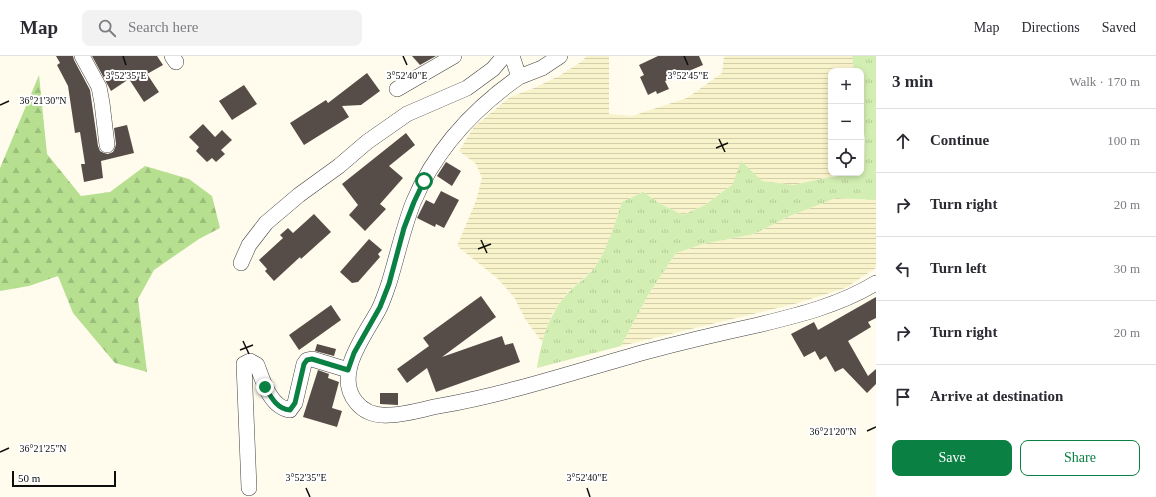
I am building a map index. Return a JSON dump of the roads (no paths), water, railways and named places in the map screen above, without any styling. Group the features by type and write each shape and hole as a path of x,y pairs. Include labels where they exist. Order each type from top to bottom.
{"street":[{"path":"82,56 99,87 107,144"},
{"path":"397,89 454,56"},
{"path":"241,263 249,245 266,223 299,195 339,166 367,142 407,114 467,88 493,69 504,56"},
{"path":"512,56 519,77"},
{"path":"560,56 542,68 519,77 495,94 456,131 432,167 414,202 404,228 389,284 380,307 354,353 348,370 349,388 356,403 364,411 379,415 391,415 454,404 514,390 648,351 799,315 834,304 861,292 876,283"},
{"path":"249,488 244,364 250,361 257,365 265,387 274,400 283,409 290,410 295,403 304,364 307,360 312,359 348,370"}]}
